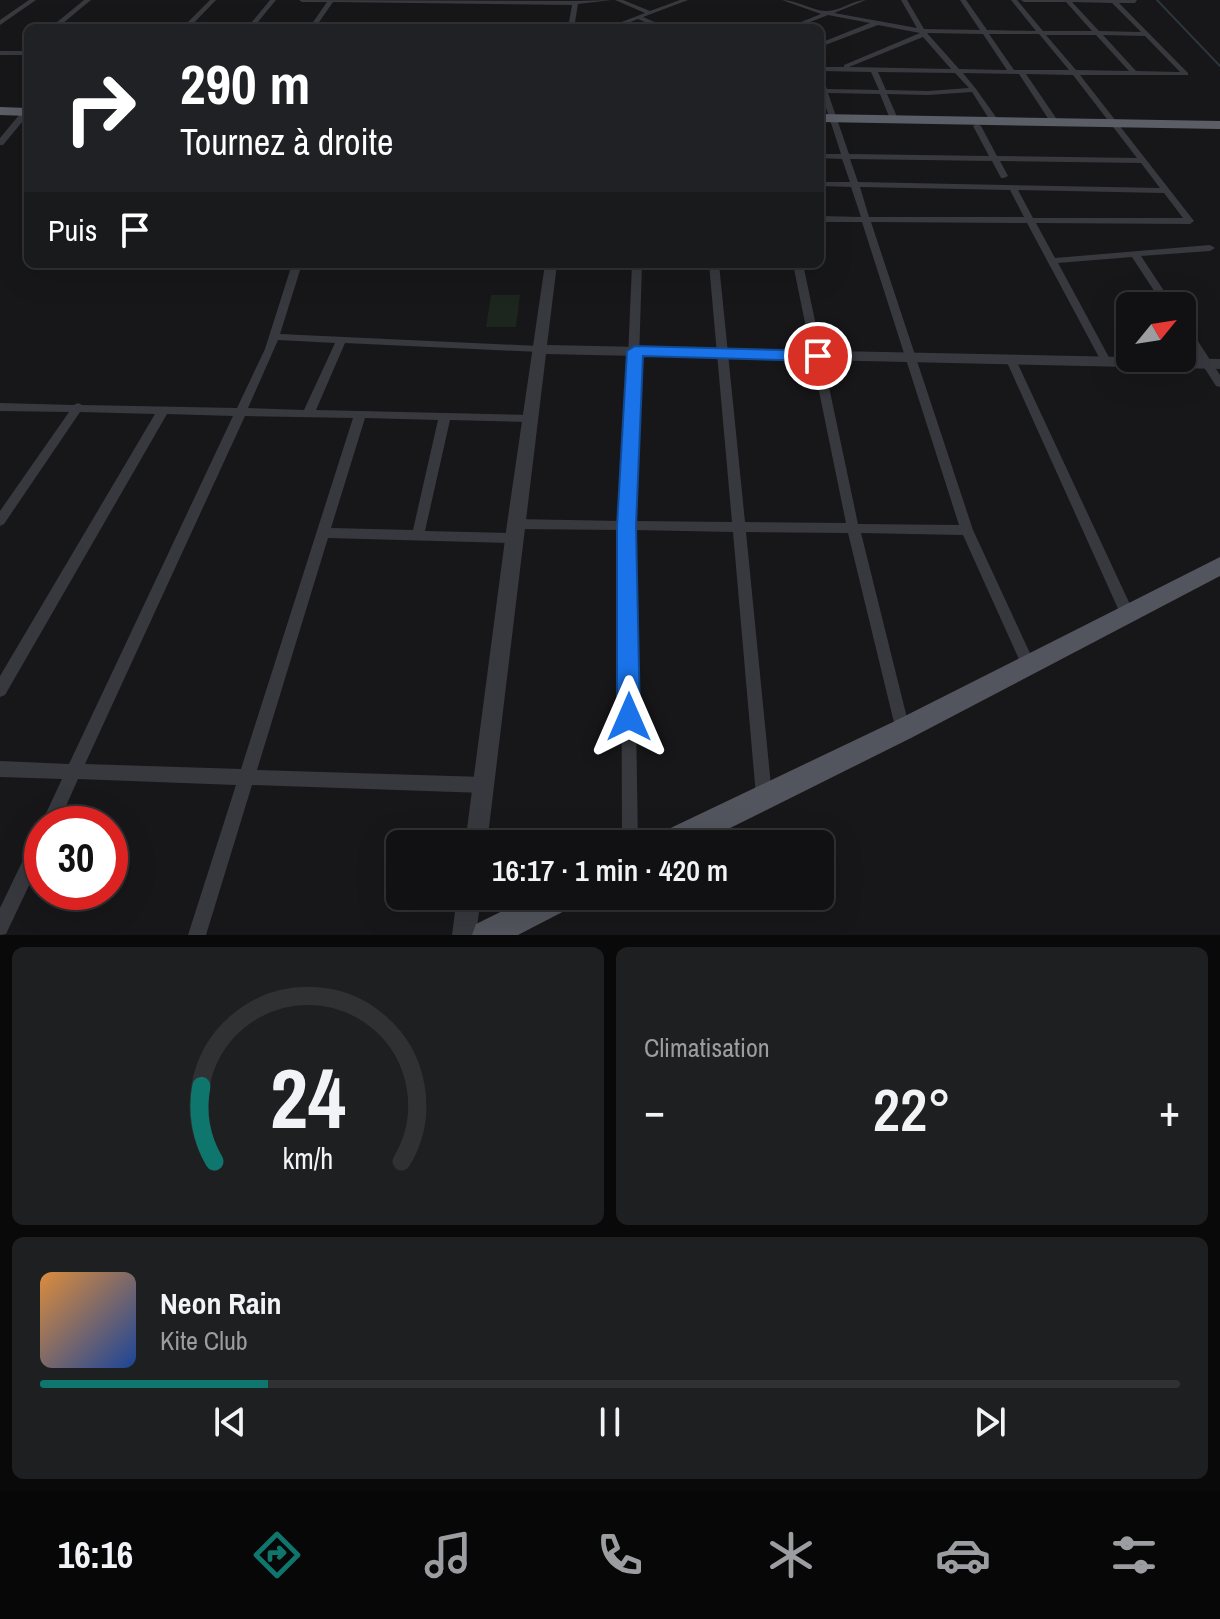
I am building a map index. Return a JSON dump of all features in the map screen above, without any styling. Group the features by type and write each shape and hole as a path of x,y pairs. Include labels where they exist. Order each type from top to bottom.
{"highway":[{"path":"0,109 24,110"},
{"path":"828,121 1054,121 1115,126"},
{"path":"828,121 1220,128"}],"main road":[{"path":"696,830 902,730 1220,566"},
{"path":"487,935 536,910"}],"street":[{"path":"0,23 33,0"},
{"path":"58,24 88,0"},
{"path":"189,24 213,0"},
{"path":"253,24 273,0"},
{"path":"302,0 609,0"},
{"path":"315,24 331,0"},
{"path":"618,0 648,12"},
{"path":"619,24 685,0"},
{"path":"785,0 825,13 924,33 1148,34"},
{"path":"847,0 860,1"},
{"path":"904,0 924,33 974,90 994,120"},
{"path":"963,0 983,32 1054,121"},
{"path":"824,219 1189,222 1188,216 1014,0"},
{"path":"1024,0 1135,1"},
{"path":"1068,0 1134,73"},
{"path":"824,69 1186,74 1113,0"},
{"path":"799,24 860,1"},
{"path":"572,24 576,2"},
{"path":"637,17 655,24"},
{"path":"824,43 876,23"},
{"path":"839,69 924,33"},
{"path":"0,53 24,51"},
{"path":"874,70 894,119"},
{"path":"974,90 825,91 828,121 846,156 967,530 1028,664"},
{"path":"0,143 24,115"},
{"path":"977,126 1004,176"},
{"path":"824,156 1144,161"},
{"path":"824,184 1167,191"},
{"path":"1012,187 1106,361"},
{"path":"1054,261 1210,248"},
{"path":"1135,254 1160,292"},
{"path":"58,806 275,337 296,268"},
{"path":"478,830 514,531 550,268"},
{"path":"630,830 627,526 637,268"},
{"path":"714,268 764,796"},
{"path":"799,268 853,528 902,730"},
{"path":"275,337 539,349 1214,364"},
{"path":"308,414 341,341"},
{"path":"1196,342 1214,364 1220,383"},
{"path":"1011,360 1127,613"},
{"path":"0,407 529,418"},
{"path":"0,521 78,407"},
{"path":"0,690 164,409"},
{"path":"197,935 360,415"},
{"path":"418,535 445,416"},
{"path":"322,533 418,535 627,526 967,530"},
{"path":"0,769 484,785"},
{"path":"0,928 24,877"},
{"path":"464,935 467,910"}],"shaded area":[{"path":"491,295 520,295 516,327 486,327"}],"waterway":[{"path":"1157,0 1220,66"}],"route":[{"path":"629,717 627,526 635,351 818,356"}]}
